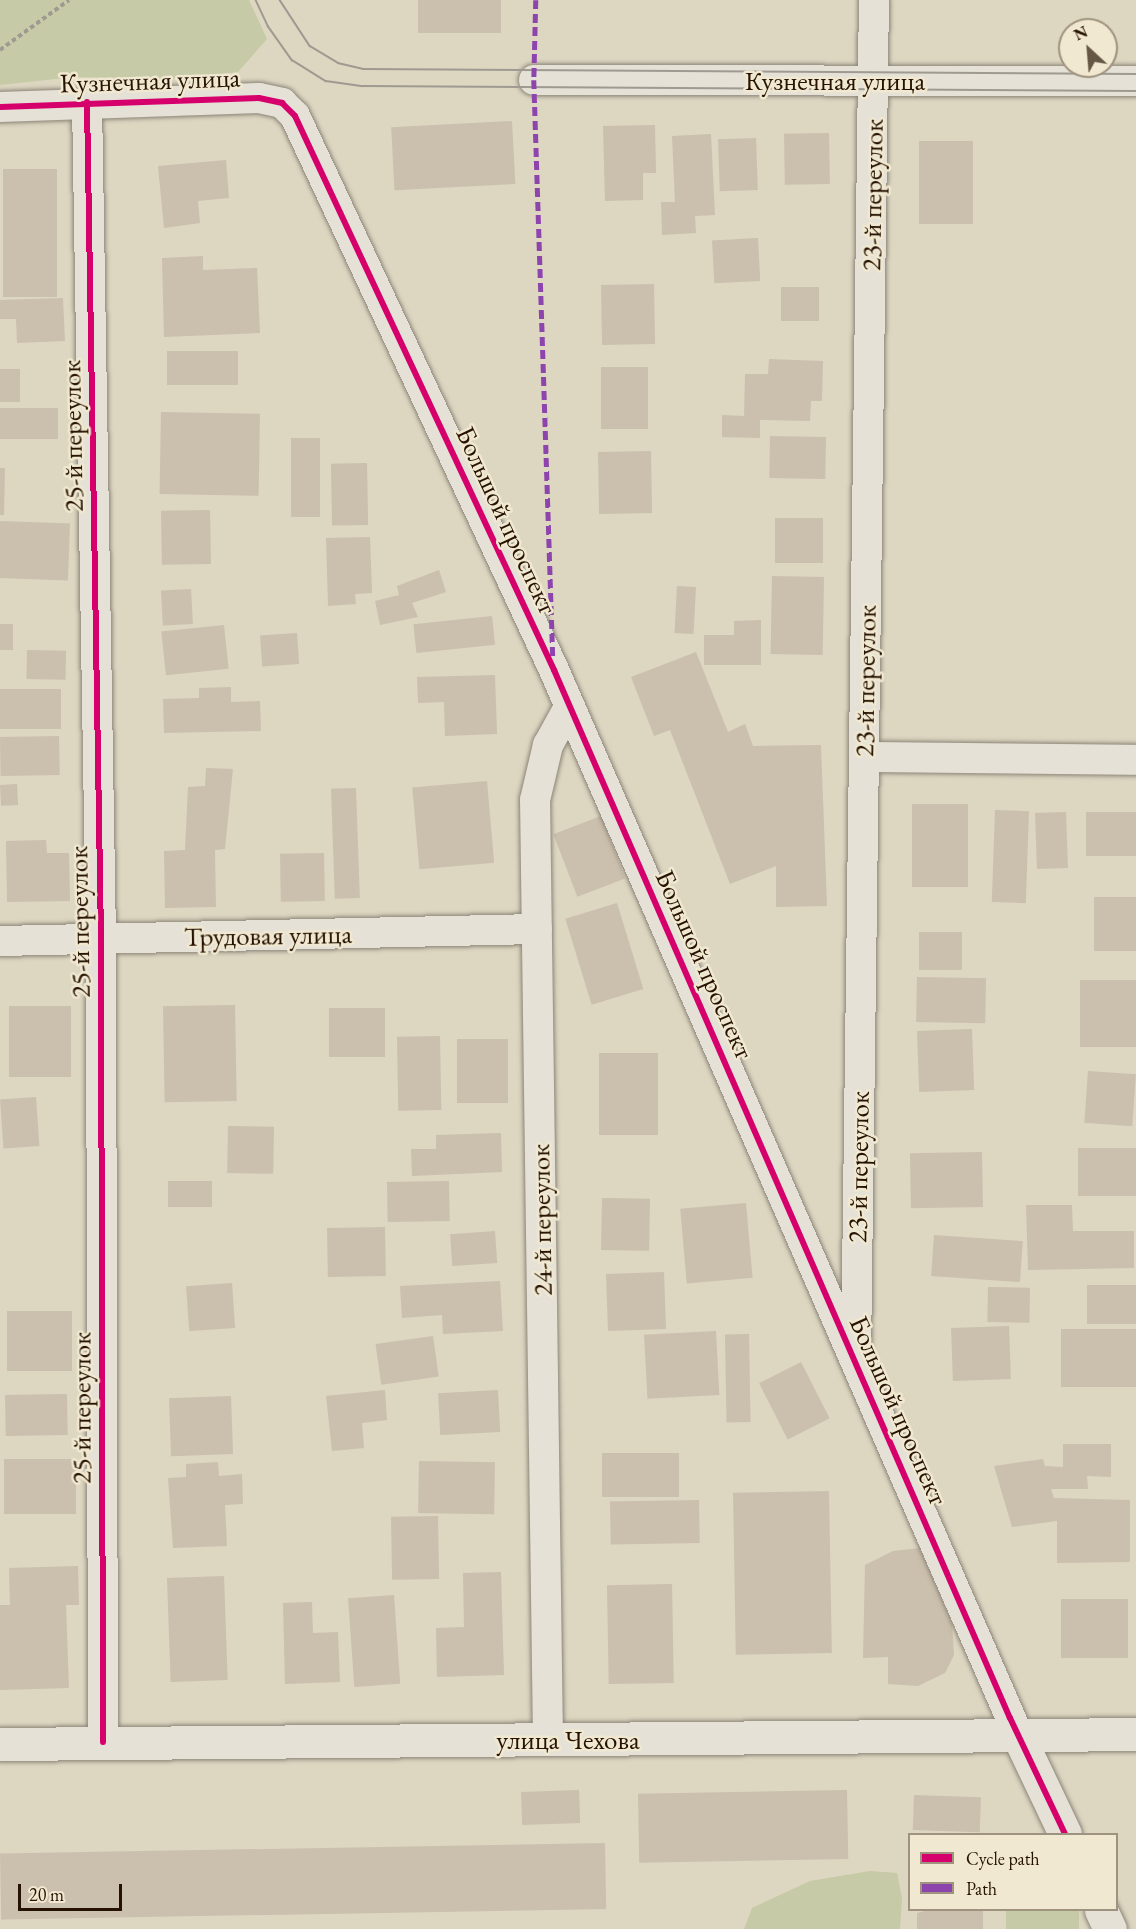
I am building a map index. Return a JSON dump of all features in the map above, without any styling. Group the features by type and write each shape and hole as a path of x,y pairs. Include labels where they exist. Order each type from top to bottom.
{"main road":[{"name":"улица Чехова","path":"0,1744 1019,1737 1136,1734"},
{"name":"Большой проспект","path":"1019,1737 1065,1833"},
{"path":"1101,1911 1110,1929"}],"street":[{"name":"23-й переулок","path":"856,1362 874,0"},
{"name":"Кузнечная улица","path":"534,80 1136,81"},
{"name":"Кузнечная улица","path":"0,107 87,102 259,98 282,103 295,116"},
{"name":"25-й переулок","path":"87,102 101,939 103,1742"},
{"name":"Большой проспект","path":"295,116 569,707 1019,1737"},
{"name":"24-й переулок","path":"548,1740 535,800 548,745 569,707"},
{"path":"864,757 1136,760"},
{"name":"Трудовая улица","path":"0,941 537,929"}],"path":[{"path":"0,50 69,0"}],"green space":[{"path":"0,0 249,0 267,39 238,72 178,79 74,77 0,85"},
{"path":"870,1871 897,1873 902,1898 900,1929 744,1929 752,1908 810,1881"},
{"path":"1006,1911 1079,1911 1079,1929 1006,1929"}],"building":[{"path":"418,0 501,0 501,33 418,33"},
{"path":"512,121 515,184 394,190 391,127"},
{"path":"655,125 656,173 643,173 643,200 605,201 603,126"},
{"path":"829,133 830,184 785,185 784,134"},
{"path":"711,134 715,215 695,216 696,233 662,235 661,202 675,202 672,136"},
{"path":"756,138 758,190 720,191 718,139"},
{"path":"919,141 973,141 973,224 919,224"},
{"path":"226,160 229,198 198,201 200,223 164,228 158,166"},
{"path":"3,169 57,169 57,297 3,297"},
{"path":"758,238 760,281 714,283 712,240"},
{"path":"203,256 203,270 257,268 260,333 164,337 162,258"},
{"path":"654,284 655,344 602,345 601,285"},
{"path":"781,287 819,287 819,321 781,321"},
{"path":"63,298 65,341 17,343 16,319 0,319 0,300"},
{"path":"167,351 238,351 238,385 167,385"},
{"path":"769,359 823,361 822,401 811,401 810,421 760,420 760,438 722,437 722,415 744,416 745,374 768,374"},
{"path":"601,367 648,367 648,429 601,429"},
{"path":"0,369 20,369 20,402 0,402"},
{"path":"0,408 58,408 58,439 0,439"},
{"path":"161,412 260,414 259,496 160,494"},
{"path":"770,436 826,437 825,479 769,478"},
{"path":"291,438 320,438 320,517 291,517"},
{"path":"651,451 652,513 599,514 598,452"},
{"path":"367,463 368,525 332,526 331,464"},
{"path":"0,468 5,468 4,515 0,515"},
{"path":"210,510 211,564 162,565 161,511"},
{"path":"775,518 823,518 823,563 775,563"},
{"path":"0,521 70,523 68,580 0,578"},
{"path":"370,537 372,593 355,594 356,604 328,606 326,538"},
{"path":"439,570 446,592 412,603 418,617 380,625 375,601 399,595 397,586"},
{"path":"772,576 824,577 823,655 771,654"},
{"path":"677,586 696,587 694,634 675,633"},
{"path":"191,589 193,624 163,626 161,591"},
{"path":"492,616 495,645 416,653 413,624"},
{"path":"761,620 761,665 704,665 704,635 734,635 734,621"},
{"path":"0,624 13,624 13,650 0,650"},
{"path":"224,625 229,669 166,675 161,632"},
{"path":"297,633 299,664 262,667 260,636"},
{"path":"27,650 66,651 65,680 26,679"},
{"path":"696,652 728,732 745,724 753,746 821,745 827,906 776,907 776,866 730,884 670,730 654,736 631,677"},
{"path":"495,675 497,734 445,736 444,702 418,703 417,677"},
{"path":"231,687 231,702 260,701 261,731 164,733 163,699 199,698 199,688"},
{"path":"0,689 61,689 61,729 0,729"},
{"path":"59,736 60,775 1,776 0,737"},
{"path":"206,768 233,769 225,849 215,850 216,907 165,908 164,851 185,850 188,787 205,786"},
{"path":"487,781 494,863 419,869 412,788"},
{"path":"17,784 18,805 1,806 0,785"},
{"path":"356,788 360,898 335,899 331,789"},
{"path":"912,804 968,804 968,887 912,887"},
{"path":"995,810 1029,811 1026,903 992,902"},
{"path":"1066,812 1068,868 1037,869 1035,813"},
{"path":"1086,812 1136,812 1136,856 1086,856"},
{"path":"601,816 625,879 577,897 553,834"},
{"path":"46,840 47,853 69,853 70,901 7,902 6,841"},
{"path":"324,853 325,901 281,902 280,854"},
{"path":"1094,897 1136,897 1136,951 1094,951"},
{"path":"617,903 643,989 592,1005 565,919"},
{"path":"919,932 962,932 962,970 919,970"},
{"path":"917,977 986,978 985,1023 916,1022"},
{"path":"1080,980 1136,980 1136,1047 1080,1047"},
{"path":"235,1005 237,1101 165,1102 163,1006"},
{"path":"9,1006 71,1006 71,1077 9,1077"},
{"path":"329,1008 385,1008 385,1057 329,1057"},
{"path":"972,1029 974,1090 919,1092 917,1031"},
{"path":"440,1036 441,1110 398,1111 397,1037"},
{"path":"457,1039 508,1039 508,1103 457,1103"},
{"path":"599,1053 658,1053 658,1135 599,1135"},
{"path":"1088,1071 1136,1074 1132,1126 1084,1123"},
{"path":"36,1097 39,1146 4,1148 0,1100"},
{"path":"228,1126 274,1127 273,1174 227,1173"},
{"path":"501,1133 502,1172 412,1176 411,1149 436,1149 436,1135"},
{"path":"1078,1148 1136,1148 1136,1196 1078,1196"},
{"path":"982,1152 983,1207 911,1208 910,1153"},
{"path":"168,1181 212,1181 212,1207 168,1207"},
{"path":"449,1181 450,1221 388,1222 387,1182"},
{"path":"602,1198 650,1199 649,1251 601,1250"},
{"path":"746,1203 753,1278 687,1283 680,1209"},
{"path":"1026,1205 1072,1205 1073,1231 1134,1231 1134,1268 1028,1270"},
{"path":"385,1227 386,1276 328,1277 327,1228"},
{"path":"495,1231 497,1263 452,1266 450,1234"},
{"path":"934,1235 1023,1241 1020,1282 931,1276"},
{"path":"664,1272 666,1329 608,1331 606,1274"},
{"path":"500,1281 503,1331 443,1334 442,1315 402,1318 400,1286"},
{"path":"232,1283 235,1328 189,1331 186,1286"},
{"path":"1087,1285 1136,1285 1136,1324 1087,1324"},
{"path":"988,1287 1030,1288 1029,1323 987,1322"},
{"path":"7,1311 72,1311 72,1371 7,1371"},
{"path":"1009,1326 1011,1379 953,1381 951,1328"},
{"path":"1061,1329 1136,1329 1136,1387 1061,1387"},
{"path":"716,1331 719,1395 647,1399 644,1335"},
{"path":"725,1334 749,1334 751,1422 727,1422"},
{"path":"433,1336 439,1377 381,1385 376,1344"},
{"path":"801,1362 830,1418 788,1439 759,1383"},
{"path":"385,1390 387,1420 362,1423 364,1448 332,1451 326,1396"},
{"path":"498,1390 500,1432 440,1435 438,1393"},
{"path":"67,1394 68,1435 6,1436 5,1395"},
{"path":"231,1396 233,1454 171,1456 169,1398"},
{"path":"1063,1444 1111,1444 1111,1477 1087,1476 1088,1489 1051,1489 1054,1498 1130,1500 1130,1562 1057,1563 1057,1521 1012,1527 994,1466 1043,1459 1045,1466 1063,1467"},
{"path":"602,1453 679,1453 679,1497 602,1497"},
{"path":"4,1459 76,1459 76,1514 4,1514"},
{"path":"419,1461 495,1462 494,1514 418,1513"},
{"path":"218,1462 219,1476 242,1474 243,1504 225,1505 227,1546 173,1548 168,1478 186,1477 186,1464"},
{"path":"829,1491 832,1653 736,1655 733,1493"},
{"path":"699,1500 700,1543 611,1545 610,1502"},
{"path":"438,1516 439,1579 392,1580 391,1517"},
{"path":"920,1548 952,1623 954,1655 945,1673 918,1686 888,1684 888,1657 863,1658 865,1565 893,1551"},
{"path":"78,1566 79,1605 66,1605 69,1688 0,1690 0,1605 10,1605 9,1568"},
{"path":"501,1572 504,1675 437,1677 436,1628 464,1627 463,1573"},
{"path":"224,1576 228,1680 171,1682 167,1578"},
{"path":"672,1584 674,1683 609,1684 607,1585"},
{"path":"394,1595 400,1684 354,1687 348,1598"},
{"path":"1061,1599 1128,1599 1128,1658 1061,1658"},
{"path":"312,1602 313,1633 338,1632 340,1682 285,1684 283,1603"},
{"path":"579,1790 580,1823 522,1825 521,1792"},
{"path":"847,1790 848,1859 639,1863 638,1794"},
{"path":"914,1795 981,1797 980,1832 913,1830"},
{"path":"605,1843 606,1909 1,1920 0,1854"},
{"path":"983,1911 983,1929 917,1929 917,1913"}],"tram line":[{"path":"256,0 268,26 292,60 326,81 363,86 1136,91"},
{"path":"280,0 310,46 338,63 363,69 1136,74"}],"marked path":[{"path":"536,0 534,80 553,658"}],"cycle path":[{"path":"0,107 259,98 282,103 295,116 554,670 1010,1718 1065,1833"},
{"path":"87,102 101,939 103,1742"}]}
